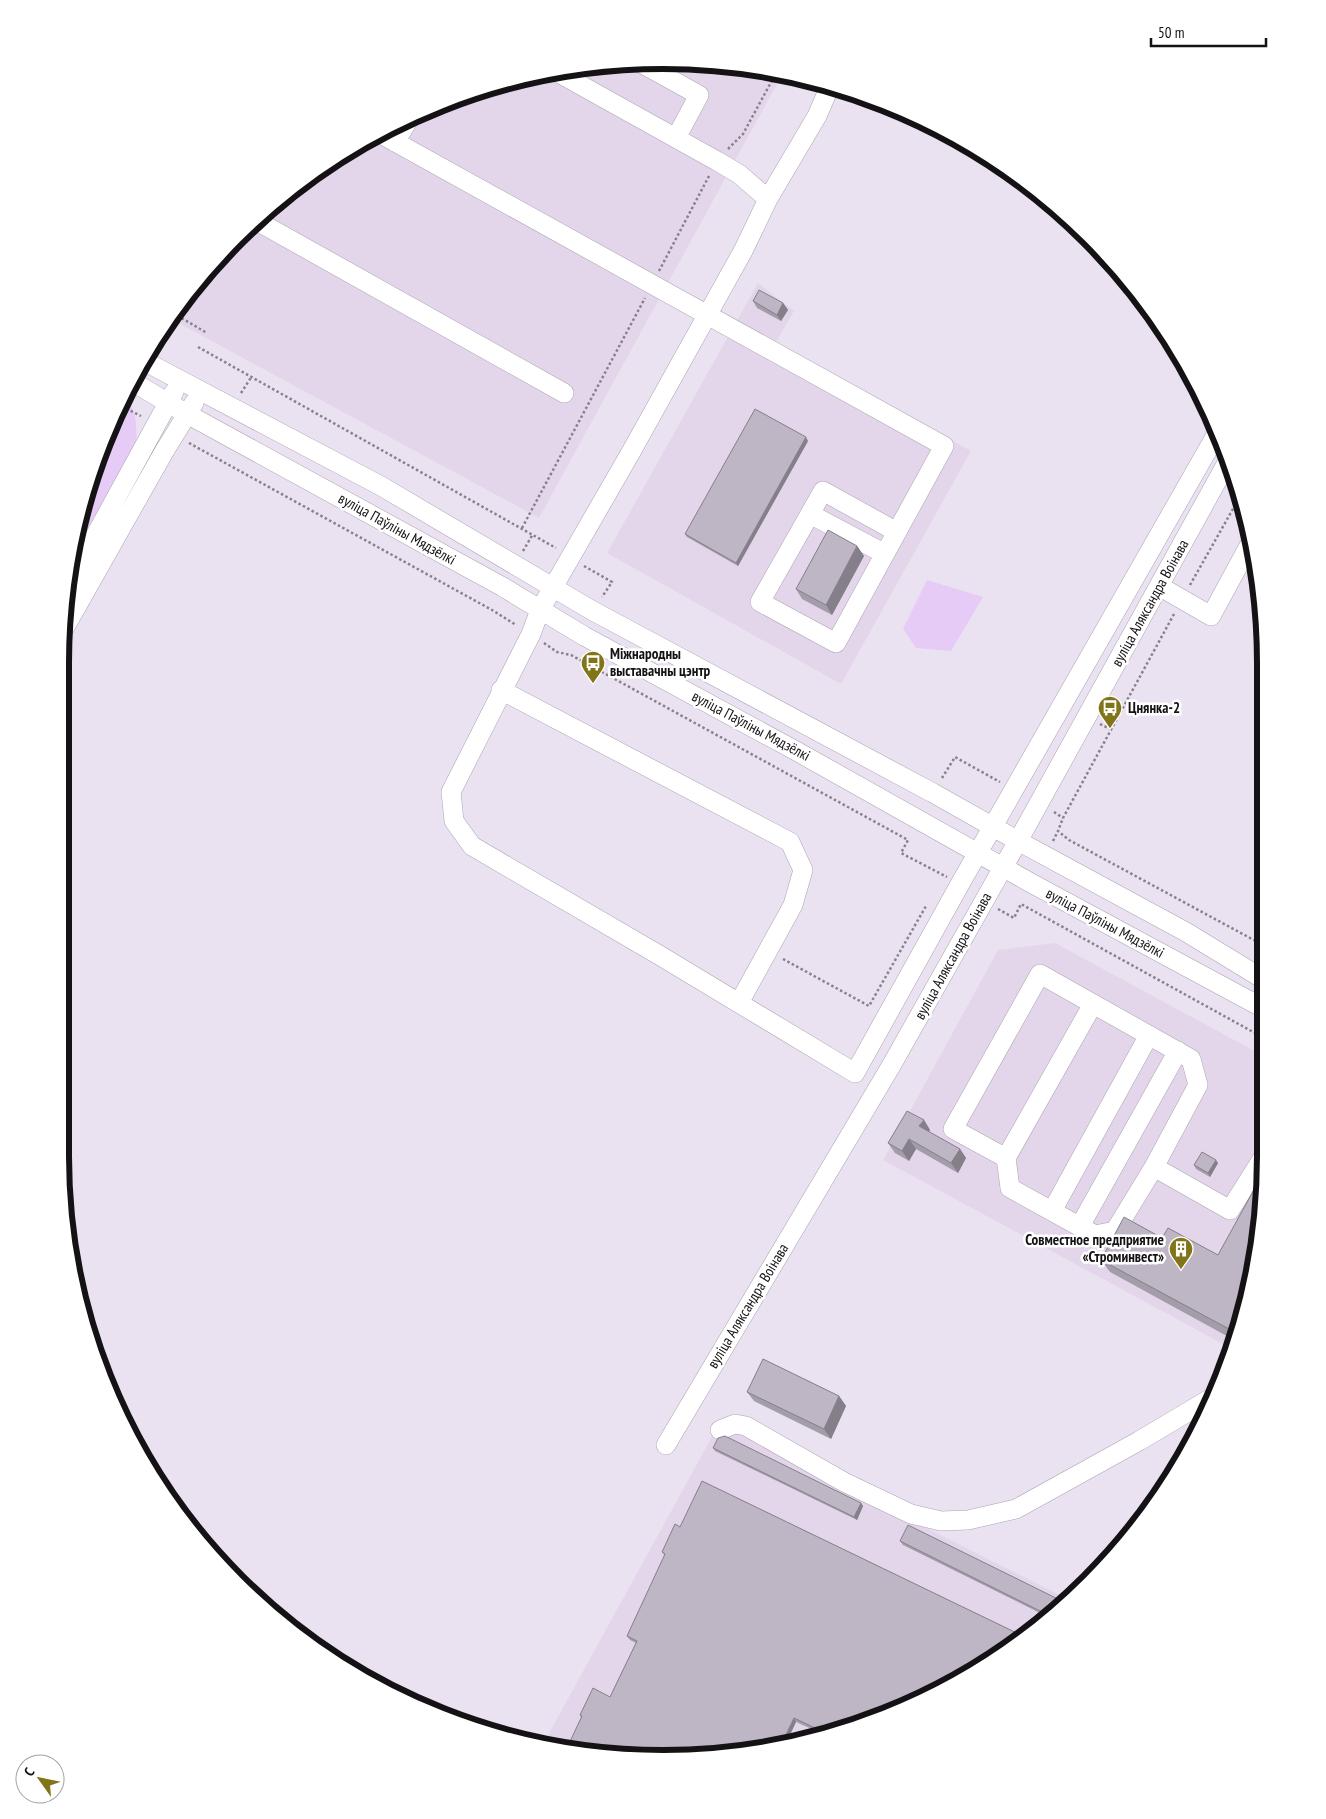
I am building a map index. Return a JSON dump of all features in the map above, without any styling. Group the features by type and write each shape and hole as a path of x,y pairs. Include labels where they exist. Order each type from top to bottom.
{"street":[{"path":"652,69 699,95 676,138"},
{"path":"566,77 739,174 768,199"},
{"path":"501,690 790,842 803,870 793,905 739,1003 472,846 454,821 451,792 501,690 531,634 540,610 743,251 768,199 816,116 827,92"},
{"path":"387,138 944,446 885,554 836,643 760,602 823,491 897,532"},
{"path":"263,224 564,392"},
{"name":"вуліца Паўліны Мядзёлкі","path":"149,364 381,486 593,611 933,793 1186,932 1257,974"},
{"path":"76,570 181,380"},
{"name":"вуліца Паўліны Мядзёлкі","path":"138,385 187,414 503,587 584,636 798,752 1002,867 1257,1004"},
{"path":"71,617 201,391"},
{"name":"вуліца Аляксандра Воінава","path":"739,1003 855,1074 992,827 1213,440"},
{"name":"вуліца Аляксандра Воінава","path":"666,1446 891,1066 1224,468"},
{"path":"810,514 885,554"},
{"path":"1159,586 1211,616 1247,550"},
{"path":"1006,1158 953,1129 1040,974 1191,1059 1198,1084 1154,1167 1116,1231 1095,1235 1010,1188 1006,1158 1093,1004"},
{"path":"1052,1211 1149,1036"},
{"path":"1080,1226 1178,1051"},
{"path":"1154,1167 1230,1210 1257,1168"},
{"path":"720,1430 735,1424 746,1426 844,1482 911,1514 941,1522 968,1520 1016,1509 1139,1441 1203,1403"}],"path":[{"path":"180,317 207,333"},
{"path":"198,347 533,534 612,582 593,611"},
{"path":"126,409 156,424"},
{"path":"174,435 492,610 557,652 571,654 908,840"},
{"path":"1236,504 1110,729 1058,831 1069,840 1257,942"},
{"path":"571,654 584,636"},
{"path":"933,793 955,757 1002,783 1006,778"},
{"path":"919,819 902,853 960,884"},
{"path":"768,951 869,1006 930,901"},
{"path":"984,902 1014,918 1022,904 1257,1034"}],"shaded area":[{"path":"624,70 702,70 779,80 539,518 177,322 216,271 271,216 333,169 366,148 436,114 472,100 547,80"},
{"path":"758,283 794,311 776,342 971,451 841,684 607,553"},
{"path":"129,402 134,413 136,425 136,444 82,540 100,472"},
{"path":"927,580 983,597 951,651 916,648 903,629"},
{"path":"1055,943 1257,1052 1257,1113 1255,1117 1257,1118 1256,1195 1252,1234 1246,1272 1226,1346 883,1160 998,950"},
{"path":"719,1424 1062,1596 1025,1627 960,1671 890,1705 854,1719 817,1730 779,1739 702,1749 624,1749 546,1739"}],"building":[{"path":"759,290 783,303 777,315 753,301"},
{"path":"755,409 806,437 736,563 685,534"},
{"path":"828,530 857,546 826,605 796,589"},
{"path":"907,1111 924,1120 919,1126 960,1149 951,1163 909,1139 902,1151 888,1143"},
{"path":"1202,1152 1216,1160 1208,1173 1194,1165"},
{"name":"Совместное предприятие «Строминвест»","path":"1256,1185 1246,1272 1234,1319 1229,1329 1101,1260 1124,1217 1162,1238 1168,1228 1218,1255"},
{"path":"763,1359 839,1396 824,1429 747,1392"},
{"path":"725,1436 861,1503 854,1517 713,1448 718,1438"},
{"path":"702,1481 1017,1633 960,1671 926,1689 854,1719 817,1730 794,1718 785,1738 702,1749 624,1749 570,1743 593,1688 610,1697 637,1641 627,1636 665,1554 662,1552 675,1524 680,1527"},
{"path":"908,1525 1059,1599 1043,1613 900,1541"}],"place":[{"name":"Міжнародны выставачны цэнтр","path":"593,684"},
{"name":"Цнянка-2","path":"1110,729"},
{"name":"Совместное предприятие «Строминвест»","path":"1181,1270"}]}
